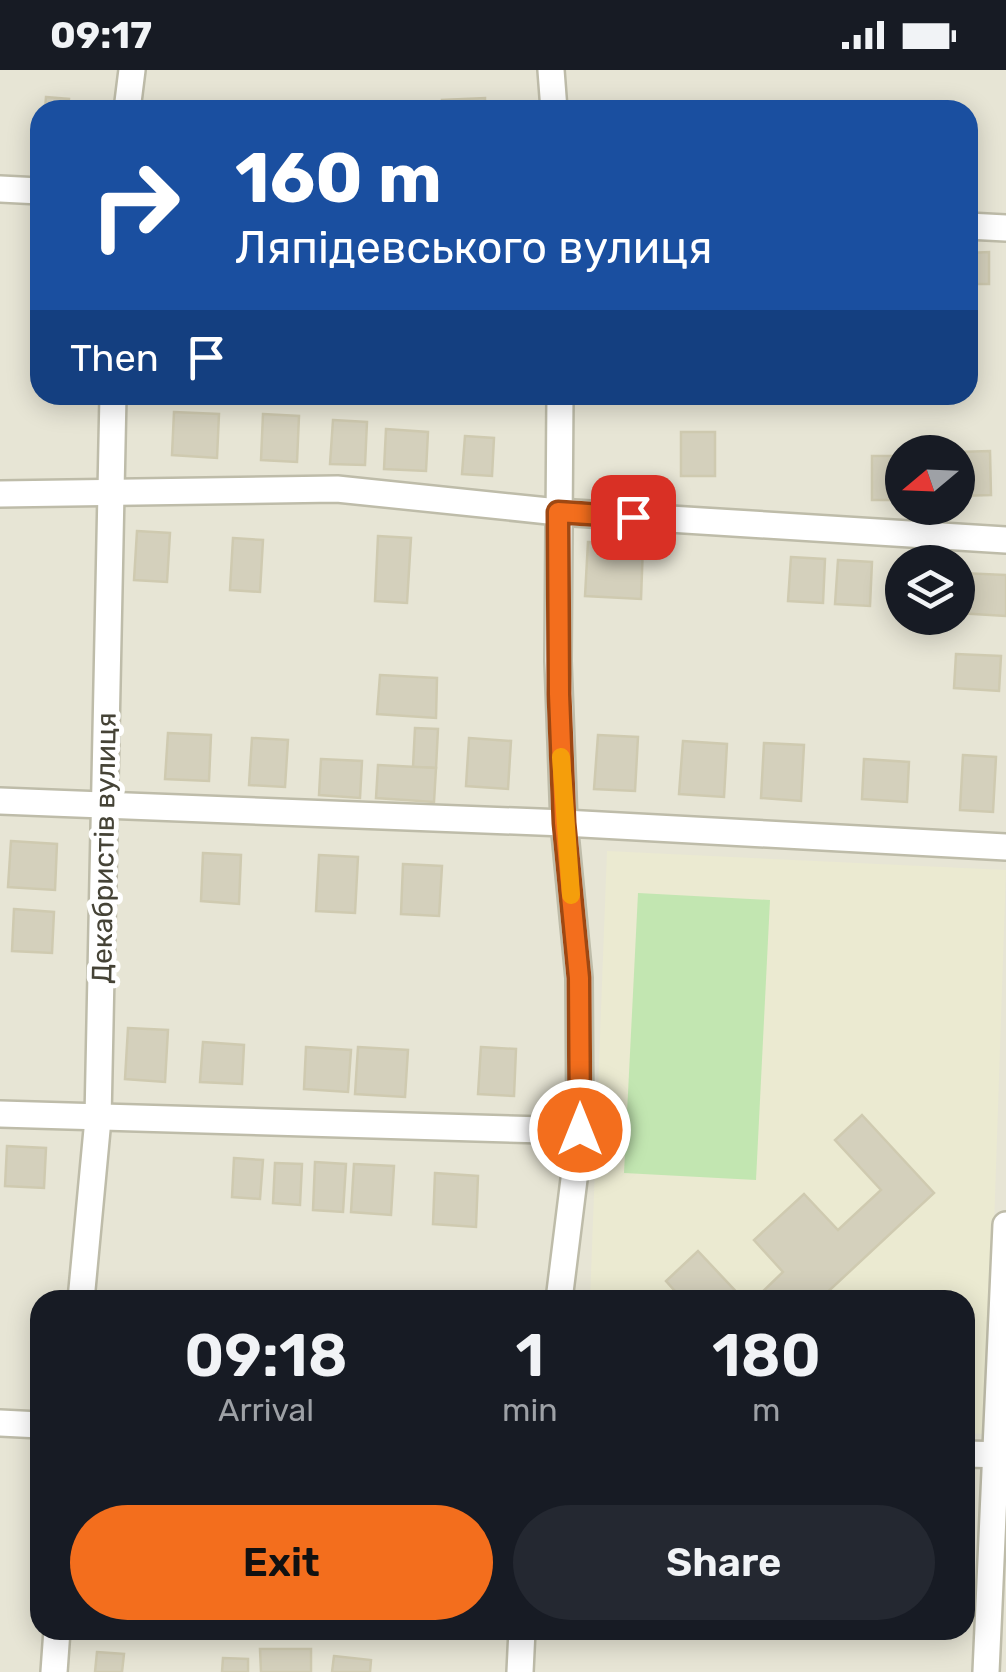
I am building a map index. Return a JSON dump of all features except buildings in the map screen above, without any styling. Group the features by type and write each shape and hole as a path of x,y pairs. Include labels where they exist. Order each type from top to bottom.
{"street":[{"path":"128,100 132,70"},
{"path":"551,70 553,100"},
{"path":"0,189 30,190"},
{"path":"978,227 1006,228"},
{"name":"Декабристів вулиця","path":"82,1290 98,1119 112,405"},
{"path":"560,405 558,662 564,823 579,978 580,1130 560,1290"},
{"path":"0,494 338,489 558,512 1006,540"},
{"path":"0,801 564,823 1006,847"},
{"path":"0,1114 580,1130"},
{"path":"986,1672 1001,1454 1006,1224"},
{"path":"0,1423 30,1424"},
{"path":"975,1454 1001,1454"},
{"path":"54,1672 56,1640"},
{"path":"520,1672 522,1640"}],"shaded area":[{"path":"0,70 1006,70 1006,1672 0,1672"},
{"path":"607,851 1006,870 987,1434 975,1433 975,1290 590,1290"}],"green space":[{"path":"638,893 770,900 756,1180 624,1173"}],"slow traffic":[{"path":"561,757 571,895"}],"route":[{"path":"580,1130 579,978 564,823 559,694 558,512 633,517"}]}
